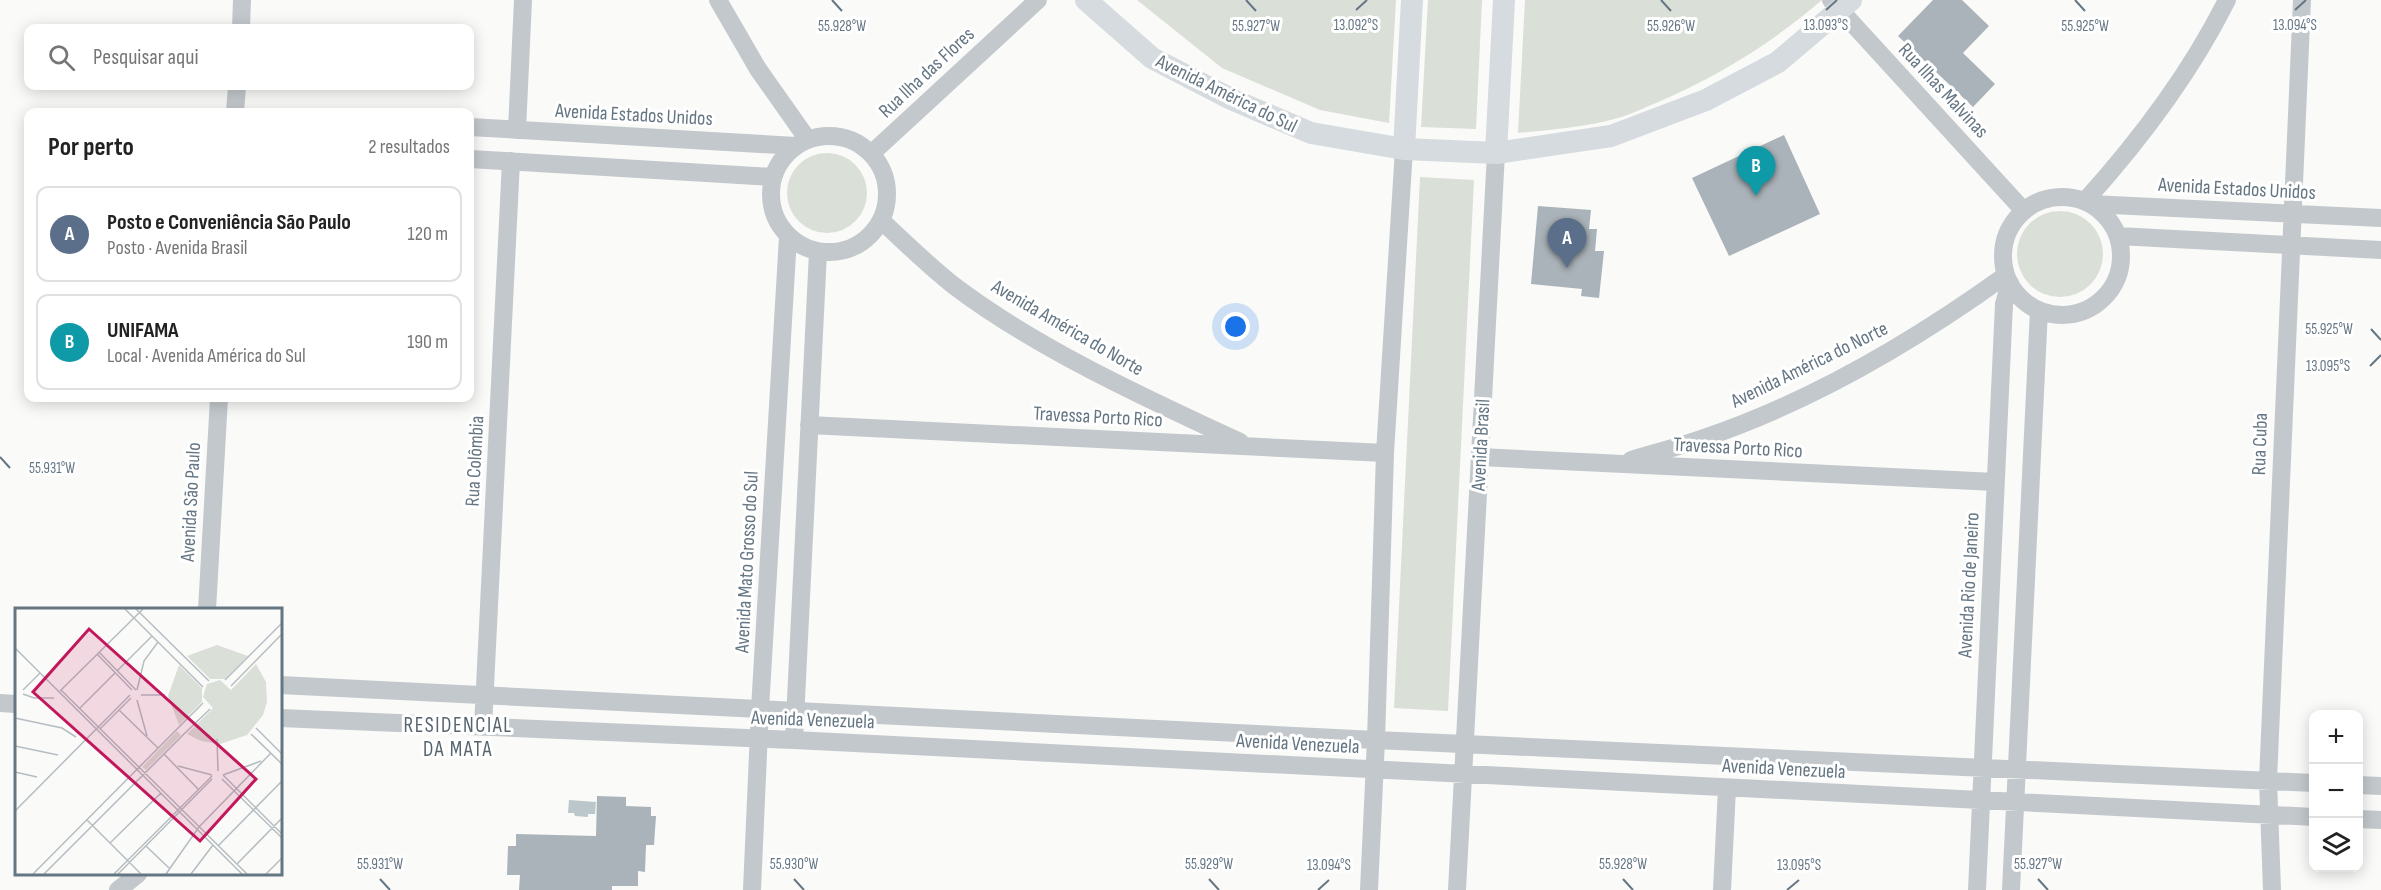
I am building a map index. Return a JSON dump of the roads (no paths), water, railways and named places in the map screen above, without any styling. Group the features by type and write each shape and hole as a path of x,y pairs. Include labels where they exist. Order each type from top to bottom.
{"main road":[{"name":"Avenida América do Sul","path":"1086,0 1152,58 1231,99 1311,133 1404,149 1496,153 1611,136 1706,100 1779,62 1841,4"},
{"path":"1404,149 1412,0"},
{"name":"Avenida Brasil","path":"1496,153 1504,0"}],"street":[{"path":"241,24 242,0"},
{"path":"517,130 523,0"},
{"path":"718,0 802,143"},
{"name":"Rua llha das Flores","path":"872,153 1038,0"},
{"path":"2088,203 2129,152 2170,95 2214,26 2227,0"},
{"name":"Rua Cuba","path":"2272,890 2268,780 2302,0"},
{"name":"Rua Ilhas Malvinas","path":"1841,4 2024,211"},
{"path":"235,108 237,90"},
{"name":"Avenida Estados Unidos","path":"474,127 802,143"},
{"path":"837,136 856,141 872,153 882,168 887,185 887,204 882,221 872,235 859,245 843,252 818,252 800,246 788,237 778,224 772,209 770,193 773,177 779,164 802,143 817,137 837,136"},
{"path":"1369,890 1386,453 1404,149"},
{"name":"Avenida Brasil","path":"1457,890 1496,153"},
{"path":"474,159 773,177"},
{"name":"Rua Colômbia","path":"483,727 512,161"},
{"path":"2065,196 2088,203 2103,212 2115,228 2121,248 2121,266 2115,283 2105,297 2090,308 2074,314 2049,315 2027,304 2017,295 2008,279 2003,262 2004,242 2012,223 2032,204 2065,196"},
{"name":"Avenida Estados Unidos","path":"2088,203 2381,218"},
{"name":"Avenida América do Norte","path":"882,221 914,252 996,315 1157,403 1249,446"},
{"path":"2118,236 2381,250"},
{"name":"Avenida Mato Grosso do Sul","path":"752,890 760,709 788,237"},
{"path":"794,740 818,252"},
{"name":"Avenida América do Norte","path":"1617,464 1702,439 1781,407 1928,329 2008,279"},
{"name":"Avenida Rio de Janeiro","path":"1977,890 2004,304 2008,279"},
{"path":"2012,890 2039,310"},
{"name":"Avenida São Paulo","path":"207,608 219,402"},
{"name":"Travessa Porto Rico","path":"809,425 1386,453"},
{"name":"Travessa Porto Rico","path":"1479,457 1995,482"},
{"name":"Avenida Venezuela","path":"282,685 1376,741 2309,783"},
{"path":"0,703 15,704"},
{"name":"Avenida Venezuela","path":"282,718 794,740 2309,817"},
{"path":"2363,785 2381,786"},
{"path":"1722,890 1727,788"},
{"path":"2363,819 2381,820"},
{"path":"118,890 136,875"}],"place":[{"name":"UNIFAMA","path":"1756,196"},
{"name":"Posto e Conveniência São Paulo","path":"1567,268"}],"district":[{"name":"RESIDENCIAL DA MATA","path":"458,737"}]}
